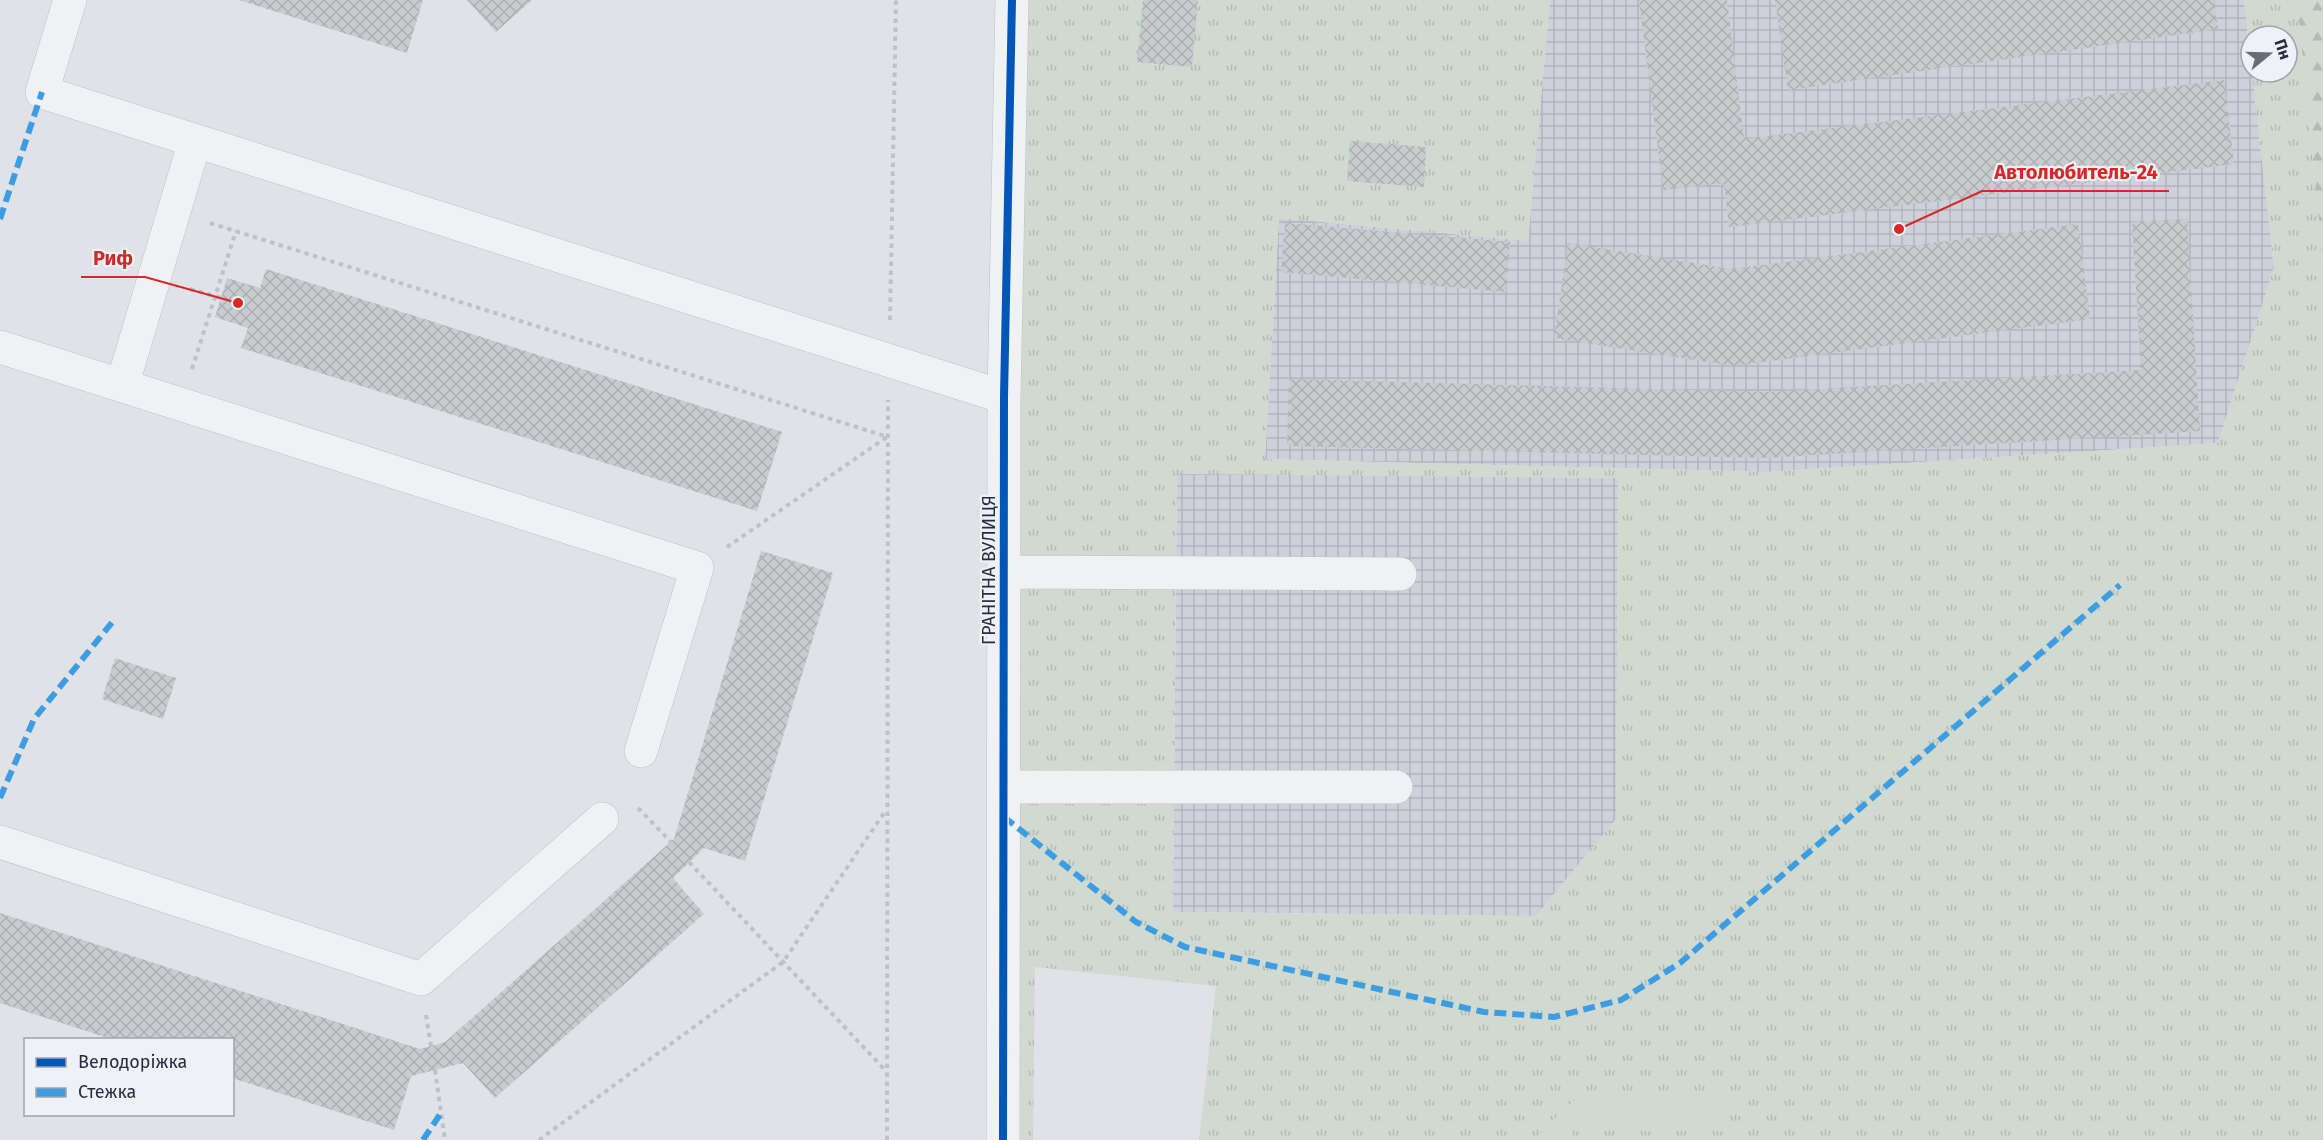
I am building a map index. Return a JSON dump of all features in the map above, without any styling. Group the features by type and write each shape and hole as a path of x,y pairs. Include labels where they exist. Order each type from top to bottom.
{"street":[{"path":"70,0 42,92 1004,397"},
{"name":"ГРАНІТНА ВУЛИЦЯ","path":"1003,1140 1004,397 1012,0"},
{"path":"122,386 195,141"},
{"path":"0,347 697,568 641,751"},
{"path":"1004,572 1400,574"},
{"path":"1004,787 1396,787"},
{"path":"0,842 421,979 602,819"}],"path":[{"path":"887,1140 888,437 896,0"},
{"path":"175,212 888,437"},
{"path":"182,404 236,231"},
{"path":"697,568 888,437"},
{"path":"635,804 671,842"},
{"path":"539,1140 783,962 886,810"},
{"path":"689,862 886,1071"},
{"path":"435,1070 445,1140"}],"shaded area":[{"path":"1550,0 2244,0 2247,24 2239,24 2239,84 2253,84 2274,268 2218,443 1767,472 1265,459 1279,218 1528,241"},
{"path":"1177,473 1618,478 1616,819 1536,916 1173,912"}],"green space":[{"path":"1013,0 1550,0 1528,241 1279,218 1265,459 1767,472 2218,443 2274,268 2253,84 2299,84 2299,24 2247,24 2244,0 2297,0 2323,263 2323,1140 1199,1140 1216,986 1035,967 1033,1140 1003,1140","holes":["1177,474 1618,478 1616,819 1536,916 1173,912"]},
{"path":"2297,0 2323,0 2323,262"},
{"path":"1581,1093 1727,1095 1727,1131 1573,1130 1572,1140 1533,1140"}],"building":[{"path":"239,0 423,0 407,53"},
{"path":"467,0 532,0 496,32"},
{"path":"1143,0 1198,0 1192,67 1137,62"},
{"path":"1639,0 1727,0 1744,139 2224,80 2234,164 1729,227 1724,183 1663,190"},
{"path":"1775,0 2214,0 2218,29 1788,90"},
{"path":"1350,141 1426,147 1424,187 1347,181"},
{"path":"2187,219 2200,431 1767,458 1287,446 1289,379 1768,392 2141,370 2132,222"},
{"path":"1285,223 1510,242 1506,292 1281,272"},
{"path":"2078,224 2090,319 1733,366 1554,338 1568,243 1731,269"},
{"path":"266,269 782,432 757,511 241,348 248,328 215,317 227,278 260,288"},
{"path":"761,551 833,573 745,861 704,848 673,878 704,914 495,1098 463,1063 411,1076 394,1130 234,1079 234,1038 108,1038 0,1003 0,913 420,1049 445,1042 674,839"},
{"path":"115,658 176,678 163,719 102,699"}],"marked path":[{"path":"0,219 42,92"},
{"path":"1004,817 1136,922 1185,947 1484,1012 1554,1017 1621,1000 1680,963 2120,585"},
{"path":"0,798 34,719 114,620"},
{"path":"423,1140 441,1113"}],"cycle path":[{"path":"1003,1140 1004,397 1012,0"}],"place":[{"name":"Автолюбитель-24","path":"1899,229"},
{"name":"Риф","path":"238,303"}]}
